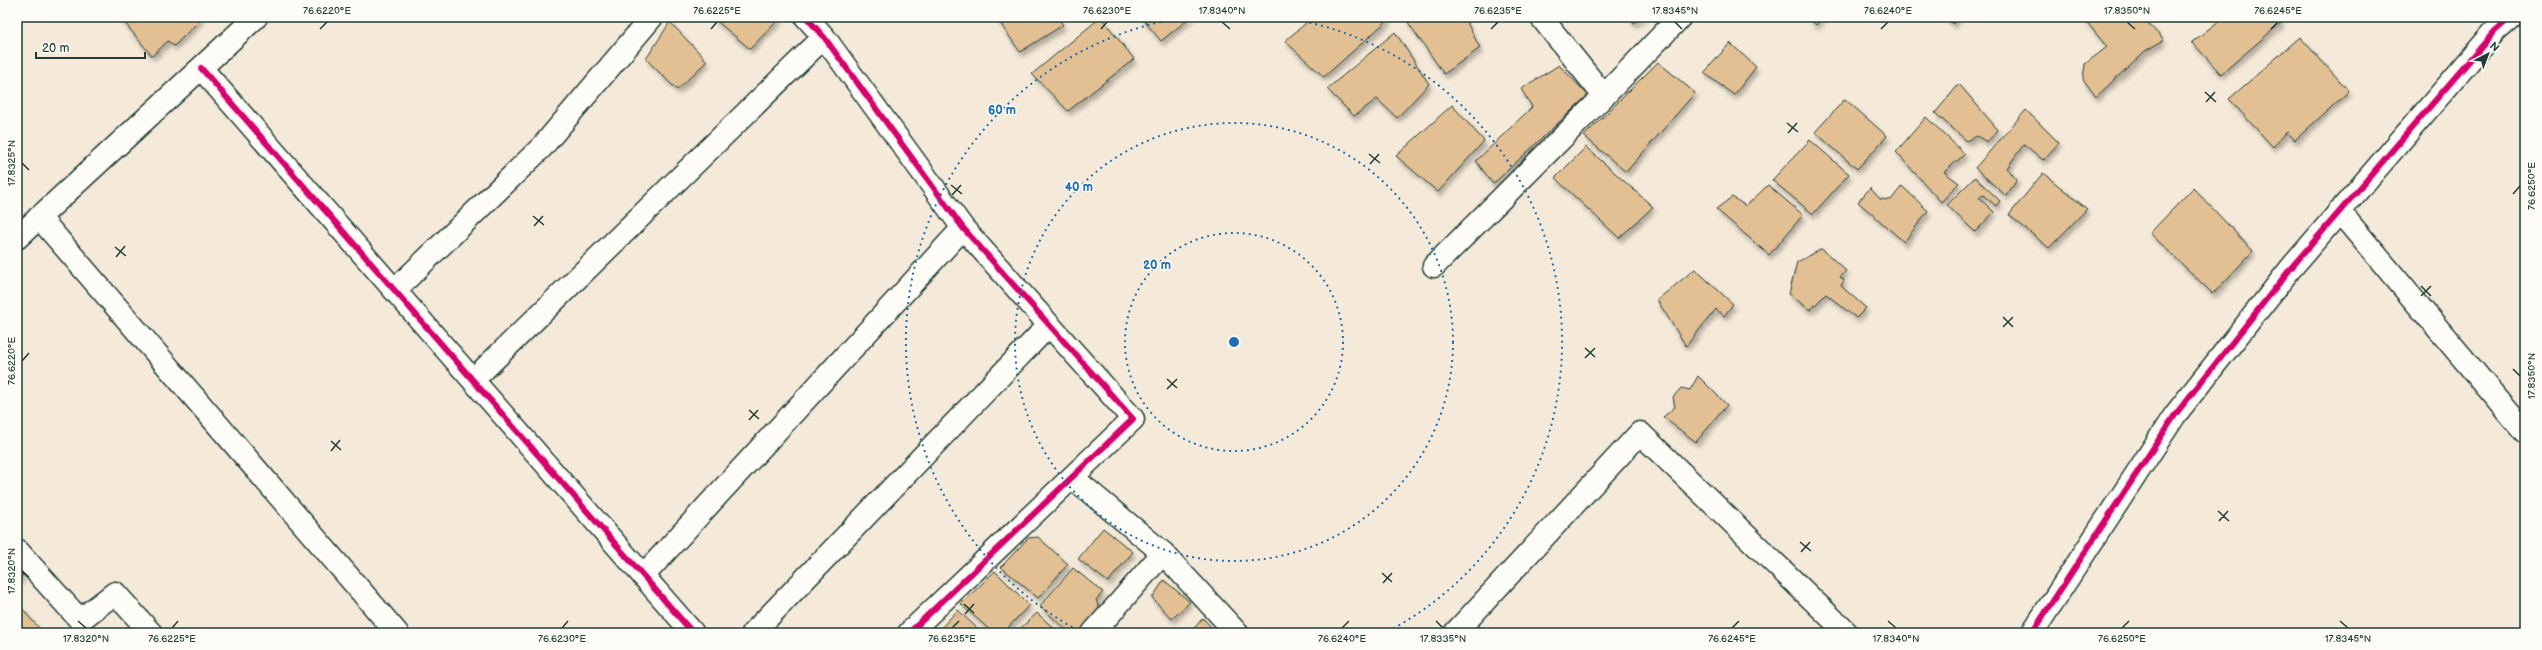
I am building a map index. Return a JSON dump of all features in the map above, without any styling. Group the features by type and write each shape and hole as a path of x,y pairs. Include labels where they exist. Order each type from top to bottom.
{"street":[{"path":"17,238 256,17"},
{"path":"395,290 542,147 652,17"},
{"path":"806,17 824,37 963,228 1133,419 1073,478 909,633"},
{"path":"1540,17 1604,96"},
{"path":"1434,266 1604,96 1680,17"},
{"path":"2032,633 2175,415 2291,268 2339,211 2495,31 2511,17"},
{"path":"473,380 824,37"},
{"path":"201,68 693,633"},
{"path":"2339,211 2525,432"},
{"path":"39,217 397,633"},
{"path":"643,576 963,228"},
{"path":"753,633 1049,325"},
{"path":"1455,633 1640,433 1847,633"},
{"path":"1073,478 1163,553 1238,633"},
{"path":"17,550 80,620 115,593 151,633"},
{"path":"1093,633 1163,553"}],"building":[{"path":"120,17 203,17 174,46 168,41 152,56"},
{"path":"712,17 779,17 780,18 750,49"},
{"path":"996,17 1057,17 1063,25 1020,52"},
{"path":"1101,17 1134,59 1068,111 1032,74"},
{"path":"1141,17 1191,17 1161,41"},
{"path":"1313,17 1386,17 1389,19 1324,77 1285,41"},
{"path":"1411,17 1464,17 1480,48 1444,74 1407,21"},
{"path":"1628,17 1644,17 1633,23"},
{"path":"1808,17 1823,17 1816,25"},
{"path":"1945,17 1959,17 1953,24"},
{"path":"2089,17 2142,17 2164,40 2145,51 2096,97 2083,79 2085,64 2107,47 2085,20"},
{"path":"2224,17 2278,17 2282,22 2221,74 2192,42"},
{"path":"670,22 707,61 677,90 646,59"},
{"path":"1395,32 1429,84 1397,118 1377,99 1354,116 1327,89"},
{"path":"2300,37 2349,91 2295,140 2287,132 2273,147 2229,99"},
{"path":"1730,43 1756,67 1734,95 1704,73"},
{"path":"1658,62 1695,93 1626,172 1584,136"},
{"path":"1559,65 1588,95 1493,184 1476,161 1532,107 1521,89"},
{"path":"1959,84 1998,130 1987,142 1977,136 1967,141 1935,113"},
{"path":"1845,99 1887,136 1857,169 1815,132"},
{"path":"1452,105 1484,141 1438,192 1396,156"},
{"path":"2026,110 2059,143 2043,160 2024,144 2007,168 2017,180 2006,196 1975,168"},
{"path":"1926,117 1965,154 1944,172 1959,183 1941,202 1896,152"},
{"path":"1810,140 1849,174 1813,214 1772,180"},
{"path":"1586,147 1653,207 1619,238 1555,178"},
{"path":"2043,173 2087,209 2049,248 2009,215"},
{"path":"1975,177 2000,201 1996,206 1983,195 1979,198 1994,212 1975,232 1947,205"},
{"path":"1768,185 1803,215 1769,255 1716,209 1732,197 1746,206"},
{"path":"1902,186 1928,211 1904,242 1858,202 1870,188 1880,199 1891,200"},
{"path":"2193,188 2253,251 2213,294 2150,233"},
{"path":"1822,249 1846,271 1840,277 1844,280 1841,286 1866,308 1856,318 1826,294 1810,310 1789,294 1797,262"},
{"path":"1695,269 1733,304 1724,316 1716,309 1686,346 1657,300"},
{"path":"1698,376 1727,405 1696,442 1663,417 1675,407 1673,397 1681,388 1690,390"},
{"path":"1103,528 1133,552 1108,582 1078,559"},
{"path":"1038,537 1068,564 1038,598 1001,567 1028,538"},
{"path":"1073,568 1103,592 1096,600 1100,609 1080,633 1070,633 1040,606"},
{"path":"17,569 23,575 17,582"},
{"path":"995,571 1029,605 1003,633 993,633 961,604"},
{"path":"1164,580 1190,602 1172,619 1152,598"},
{"path":"20,606 43,633 17,633 17,610"},
{"path":"958,610 982,633 936,633"},
{"path":"1037,613 1059,633 1015,633"},
{"path":"1203,618 1216,633 1190,633"}],"cycle path":[{"path":"806,17 824,37 963,228 1133,419 909,633"},
{"path":"2032,633 2175,415 2291,268 2495,31 2511,17"},
{"path":"201,68 693,633"}]}
